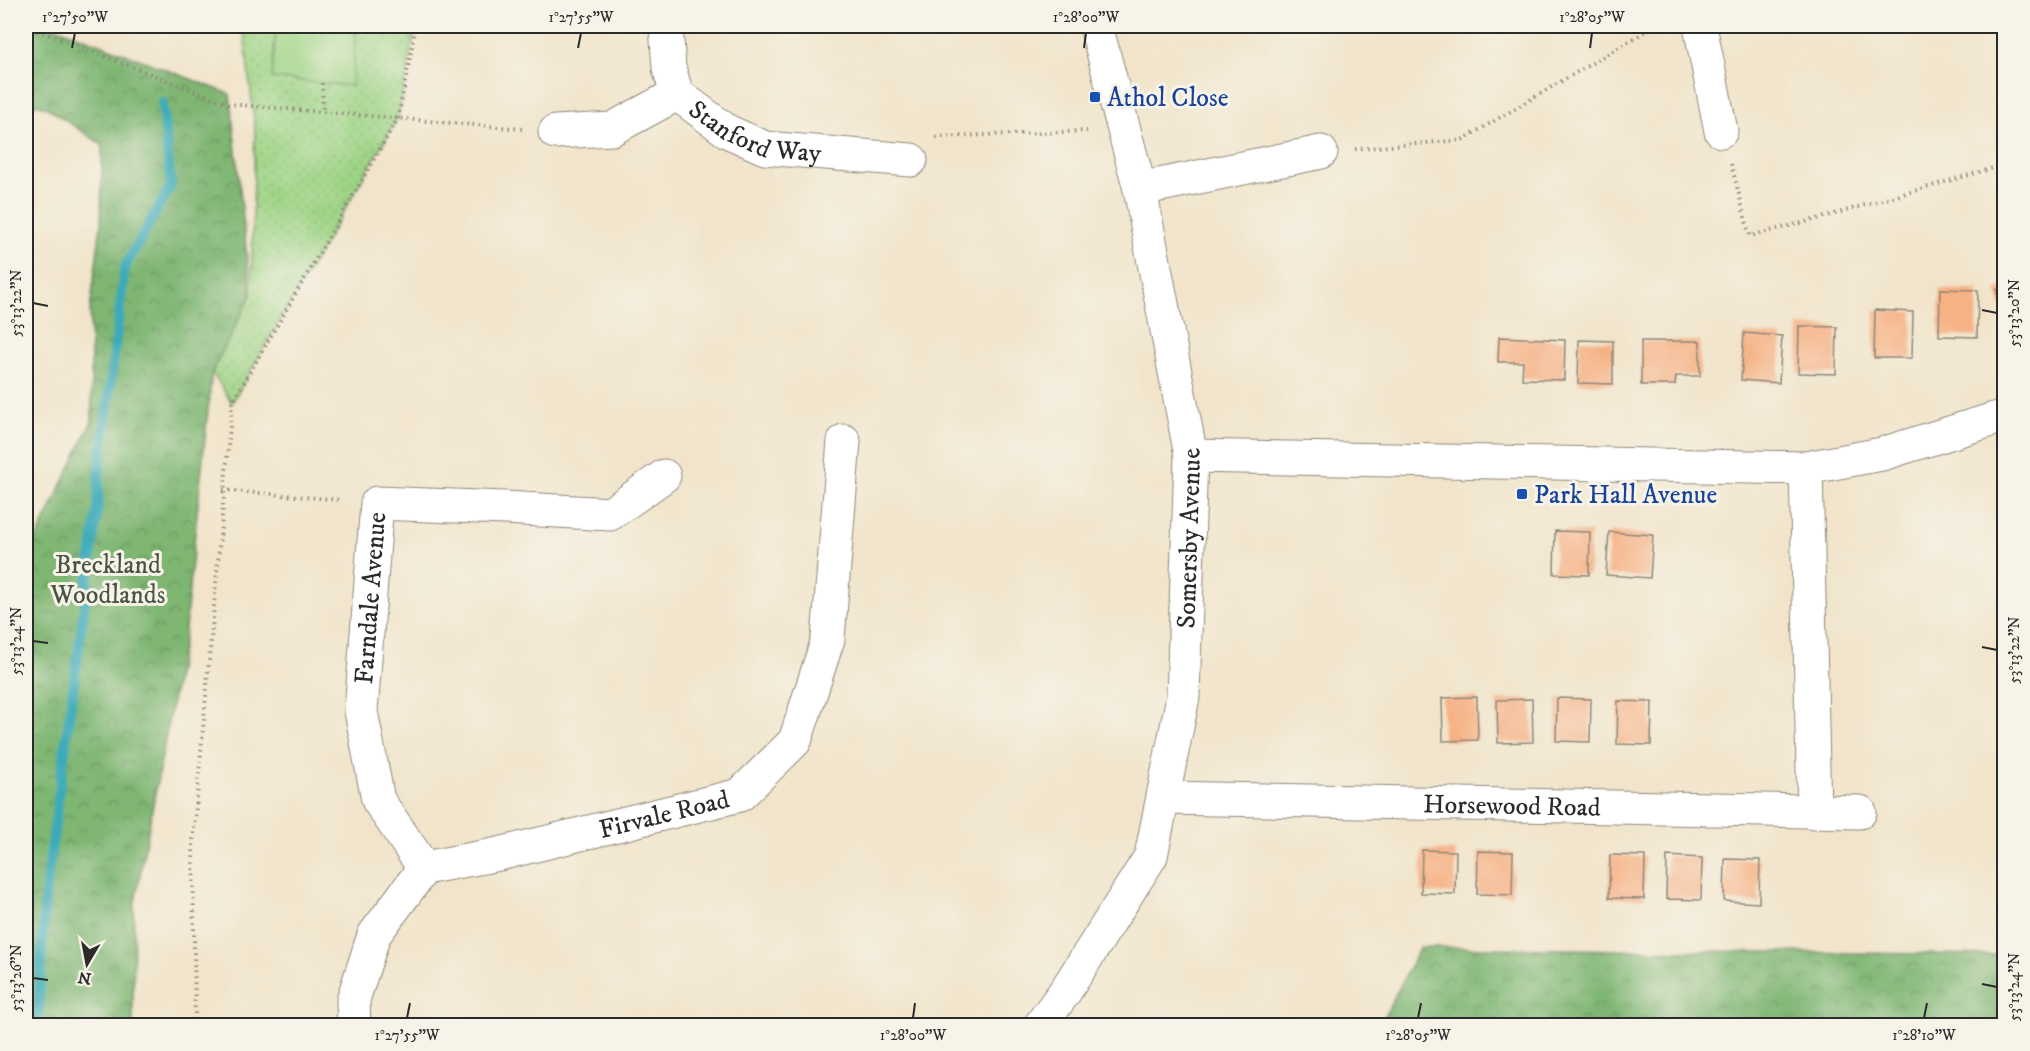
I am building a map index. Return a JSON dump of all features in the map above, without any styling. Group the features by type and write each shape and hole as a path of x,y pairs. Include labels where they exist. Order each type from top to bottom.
{"street":[{"name":"Stanford Way","path":"666,26 669,68 677,94 728,131 765,148 911,160"},
{"name":"Somersby Avenue","path":"1040,1026 1066,990 1151,856 1182,697 1191,456 1140,189 1096,26"},
{"path":"1700,26 1721,130"},
{"path":"555,132 612,129 677,94"},
{"path":"1140,189 1321,152"},
{"path":"1191,456 1806,468 1882,454 2004,416"},
{"name":"Firvale Road","path":"424,868 499,854 740,795 795,741 828,639 844,441"},
{"path":"1806,468 1814,812"},
{"name":"Farndale Avenue","path":"424,868 378,800 361,711 377,503 609,514 664,476"},
{"name":"Horsewood Road","path":"1164,798 1860,812"},
{"path":"354,1026 353,1000 375,935 424,868"}],"path":[{"path":"26,26 228,104 555,132"},
{"path":"195,1026 193,842 232,403 398,118 416,26"},
{"path":"1321,152 1462,140 1655,26"},
{"path":"322,83 324,111"},
{"path":"911,160 925,138 1124,130"},
{"path":"1721,130 1750,236 2004,165"},
{"path":"223,490 377,503"}],"green space":[{"name":"Breckland Woodlands","path":"26,26 53,26 230,94 251,295 212,372 184,638 134,907 133,1025 26,1025 26,561 92,421 90,310 101,224 102,145 46,107 26,101"},
{"path":"243,26 416,26 398,118 232,403 212,372 251,295 255,129"},
{"path":"276,26 356,26 352,86 272,78"},
{"path":"1420,947 2004,955 2004,1025 1380,1025"}],"building":[{"path":"2004,287 2004,315 1996,290"},
{"path":"1940,289 1978,290 1977,337 1939,336"},
{"path":"1875,310 1913,312 1912,358 1874,358"},
{"path":"1799,326 1837,327 1836,374 1798,373"},
{"path":"1744,333 1782,336 1779,383 1741,380"},
{"path":"1499,337 1565,340 1564,380 1522,379 1523,362 1498,362"},
{"path":"1579,340 1613,341 1613,384 1578,383"},
{"path":"1641,341 1700,341 1700,376 1676,376 1675,385 1641,385"},
{"path":"1555,531 1590,532 1589,575 1554,574"},
{"path":"1609,532 1653,535 1650,578 1606,575"},
{"path":"1477,697 1478,740 1443,741 1442,698"},
{"path":"1557,698 1591,699 1590,742 1556,741"},
{"path":"1532,699 1533,742 1498,743 1497,700"},
{"path":"1618,701 1652,702 1651,745 1617,744"},
{"path":"1422,850 1456,851 1455,894 1421,893"},
{"path":"1478,851 1513,852 1512,895 1477,894"},
{"path":"1610,855 1645,856 1644,899 1609,898"},
{"path":"1667,856 1702,858 1701,900 1666,899"},
{"path":"1725,859 1760,860 1759,903 1724,901"}],"waterway":[{"path":"38,1022 45,896 98,506 99,475 125,267 171,185 162,102"}],"place":[{"name":"Athol Close","path":"1095,97"},
{"name":"Park Hall Avenue","path":"1522,494"}]}
